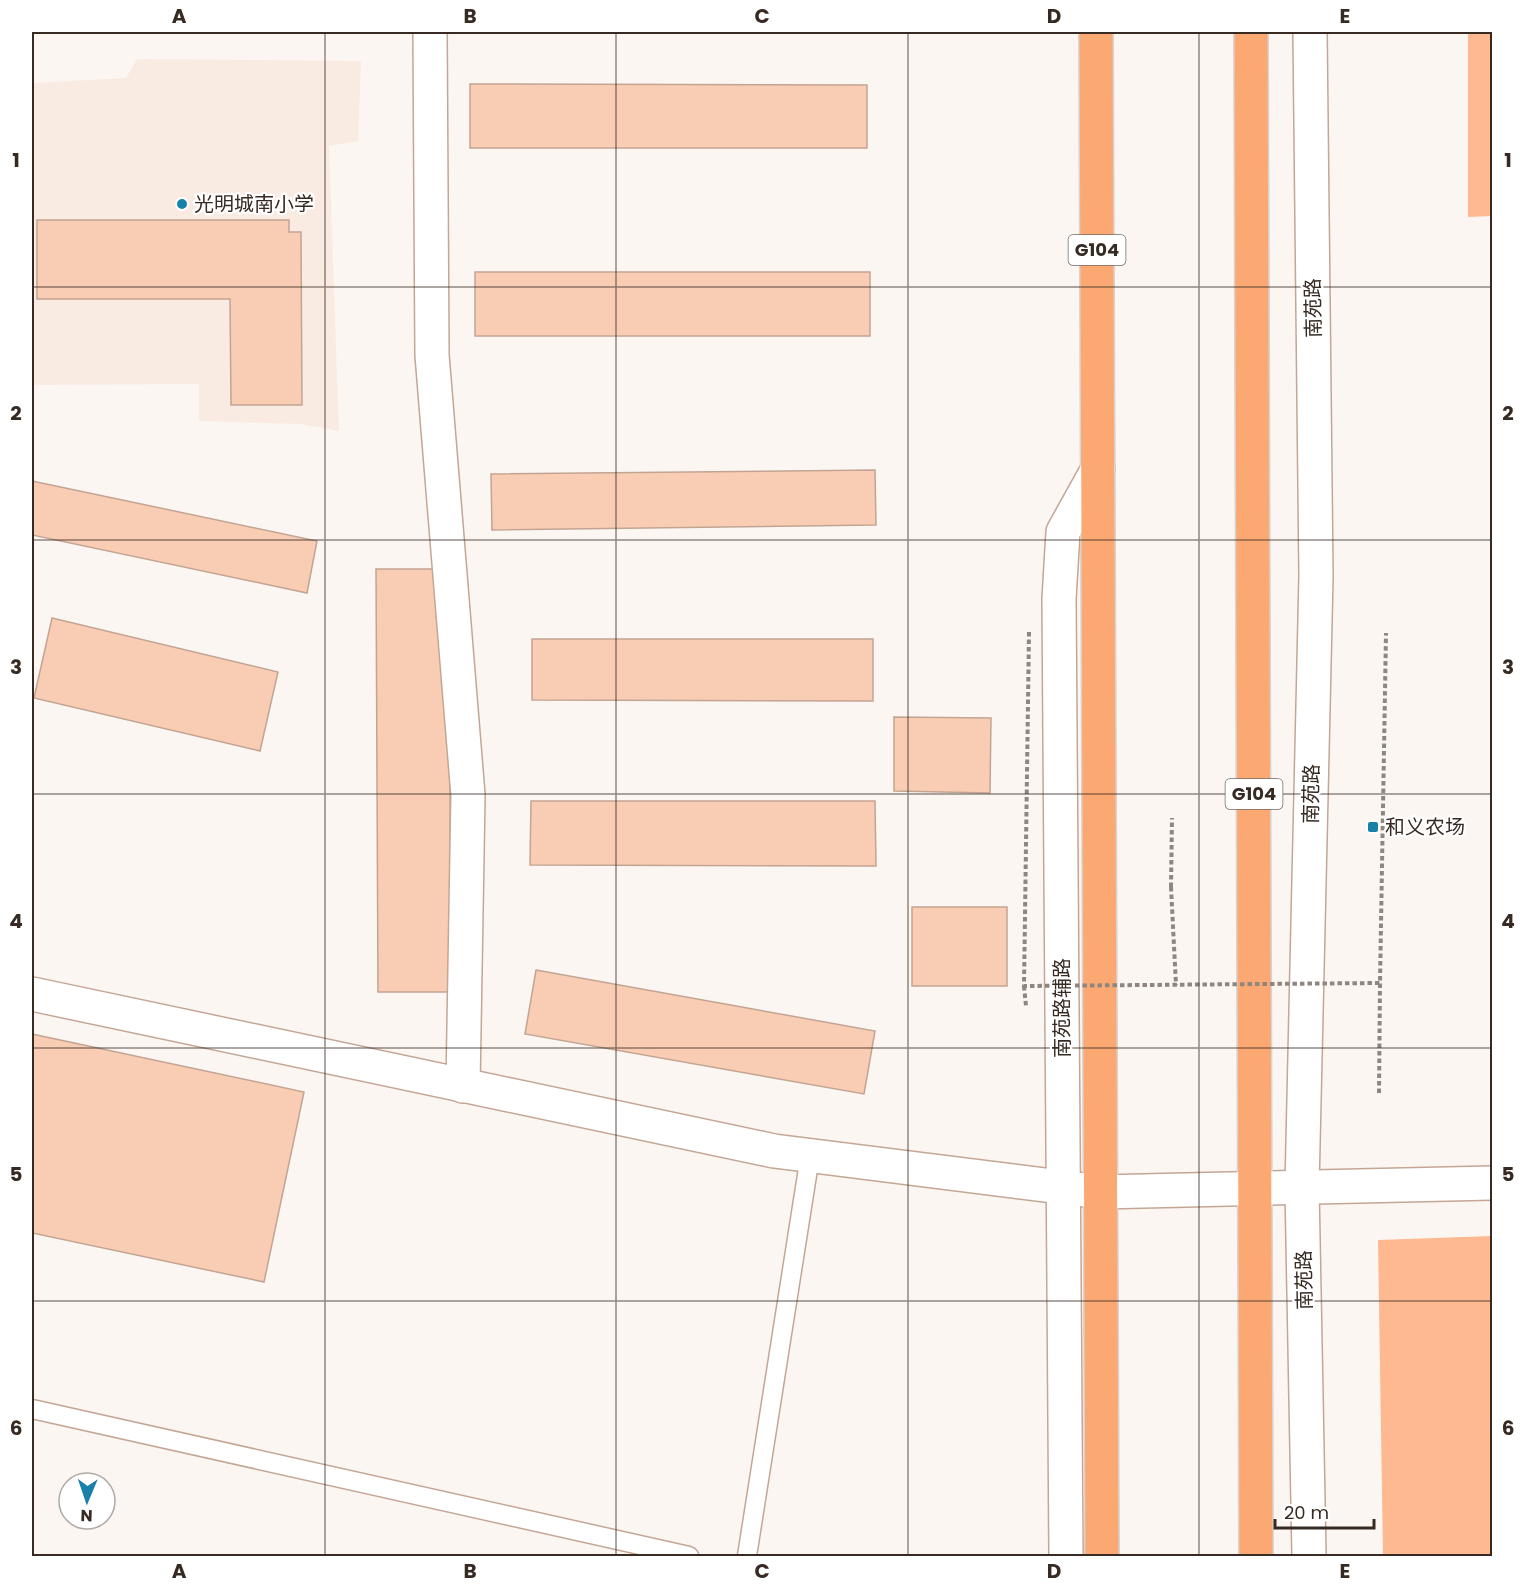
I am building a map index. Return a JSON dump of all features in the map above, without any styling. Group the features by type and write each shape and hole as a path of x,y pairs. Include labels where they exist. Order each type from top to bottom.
{"highway":[{"name":"G104","path":"1096,32 1102,1557"},
{"name":"G104","path":"1251,32 1256,1557"}],"street":[{"path":"430,32 432,354 468,795 463,1086"},
{"name":"南苑路","path":"1309,1557 1302,1187 1316,576 1310,32"},
{"name":"南苑路辅路","path":"1066,1557 1059,599 1063,532 1098,469"},
{"path":"32,994 774,1151 810,1156 1100,1192 1492,1183"}],"lane":[{"path":"747,1557 810,1156"},
{"path":"32,1409 689,1557"}],"path":[{"path":"1029,632 1024,986 1380,983"},
{"path":"1379,1093 1386,633"},
{"path":"1172,818 1171,888 1176,985"}],"shaded area":[{"path":"1468,32 1492,32 1492,216 1468,217"},
{"name":"光明城南小学","path":"137,59 361,61 358,141 329,146 339,431 300,424 199,421 199,384 32,385 32,83 126,78"},
{"path":"1492,1236 1492,1556 1383,1556 1378,1240"}],"building":[{"path":"470,84 867,85 867,148 470,148"},
{"path":"37,220 289,220 289,232 301,232 302,405 231,405 230,299 37,299"},
{"path":"475,272 870,272 870,336 475,336"},
{"path":"875,470 876,525 492,530 491,474"},
{"path":"32,481 317,541 307,593 32,535"},
{"path":"376,569 449,569 451,992 378,992"},
{"path":"52,618 278,672 260,751 34,698"},
{"path":"532,639 873,639 873,701 532,700"},
{"path":"894,717 991,718 990,793 894,791"},
{"path":"531,801 875,801 876,866 530,865"},
{"path":"912,907 1007,907 1007,986 912,986"},
{"path":"536,970 875,1031 864,1094 525,1034"},
{"path":"32,1034 304,1092 264,1282 32,1233"}],"place":[{"name":"光明城南小学","path":"182,204"},
{"name":"和义农场","path":"1373,827"}]}
